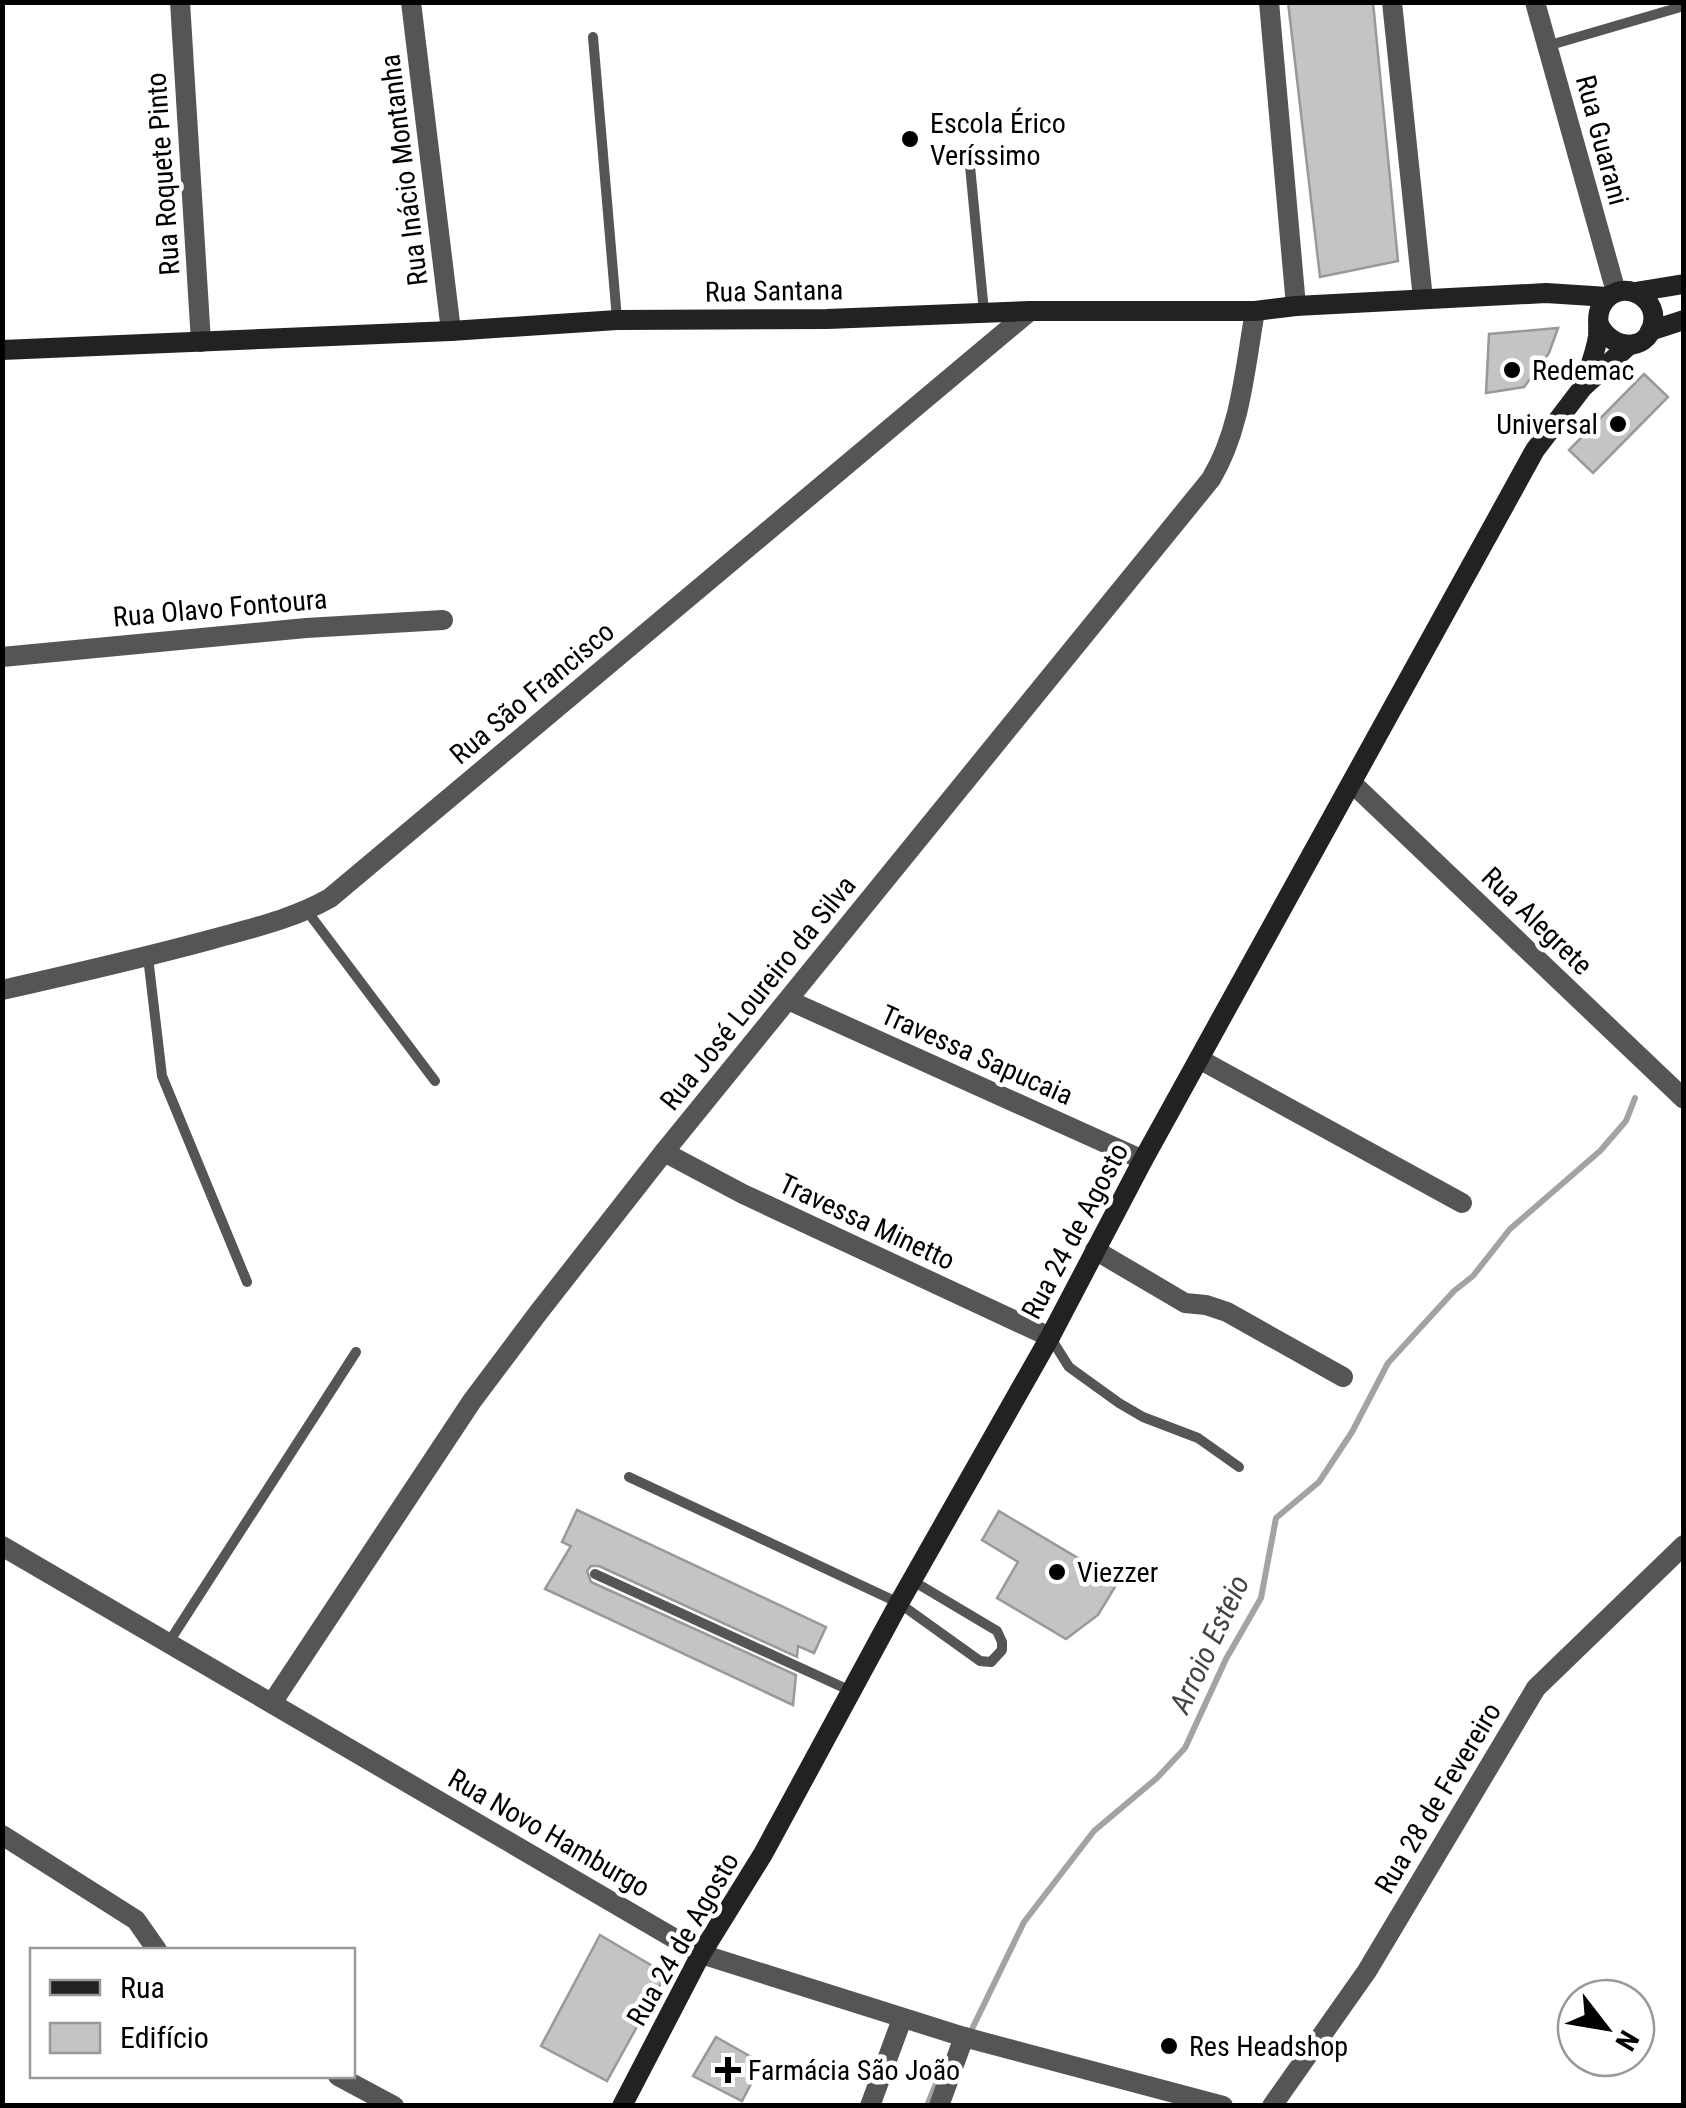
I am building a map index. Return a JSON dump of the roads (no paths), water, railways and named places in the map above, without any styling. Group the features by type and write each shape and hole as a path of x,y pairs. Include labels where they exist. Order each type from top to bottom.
{"main road":[{"path":"1611,303 1684,284"},
{"name":"Rua Santana","path":"2,350 617,320 1030,311 1255,311 1546,293 1611,303"},
{"path":"1611,303 1650,304 1650,332 1684,320"},
{"path":"1611,303 1600,330 1612,342 1628,346"},
{"name":"Rua 24 de Agosto","path":"1583,387 1611,303"},
{"name":"Rua 24 de Agosto","path":"622,2106 702,1954 763,1854 1050,1337 1143,1160 1535,450 1583,387 1628,346 1650,332"}],"street":[{"name":"Rua Roquete Pinto","path":"180,2 201,342"},
{"name":"Rua Inácio Montanha","path":"411,2 451,331"},
{"path":"1269,2 1296,306"},
{"path":"1392,2 1423,299"},
{"name":"Rua Guarani","path":"1535,2 1611,303"},
{"name":"Rua São Francisco","path":"2,990 148,957 307,911 330,898 1030,311"},
{"name":"Rua José Loureiro da Silva","path":"272,1702 472,1401 664,1152 1211,479 1225,455 1236,420 1255,311"},
{"name":"Rua Olavo Fontoura","path":"2,658 286,629 443,620"},
{"name":"Rua Alegrete","path":"1352,782 1684,1099"},
{"name":"Travessa Sapucaia","path":"788,1000 1143,1160"},
{"path":"1199,1060 1462,1203"},
{"name":"Travessa Minetto","path":"664,1152 743,1194 1050,1337"},
{"path":"1095,1250 1185,1304 1227,1312 1342,1378"},
{"name":"Rua 28 de Fevereiro","path":"1272,2106 1367,1971 1536,1688 1684,1545"},
{"name":"Rua Novo Hamburgo","path":"2,1546 702,1954 964,2037 1224,2106"},
{"path":"2,1836 136,1920 156,1948"},
{"path":"870,2106 902,2018"},
{"path":"939,2106 964,2037"},
{"path":"342,2078 394,2106"}],"lane":[{"path":"1547,46 1684,6"},
{"path":"592,37 617,320"},
{"path":"970,166 984,312"},
{"path":"307,911 435,1082"},
{"path":"148,957 162,1076 247,1282"},
{"path":"1050,1337 1069,1366 1118,1404 1198,1438 1239,1467"},
{"path":"169,1642 356,1352"},
{"path":"629,1477 899,1603 980,1660 991,1662 998,1657 1002,1642 997,1632 913,1581"},
{"path":"594,1574 852,1692"}],"waterway":[{"name":"Arroio Esteio","path":"972,2029 1024,1922 1094,1831 1157,1778 1185,1748 1226,1659 1261,1598 1276,1518 1319,1482 1352,1432 1388,1363 1454,1291 1473,1276 1510,1229 1600,1151 1626,1121 1635,1098"},
{"name":"Arroio Esteio","path":"927,2106 940,2074"}],"place":[{"name":"Escola Érico Veríssimo","path":"910,139"},
{"name":"Redemac","path":"1512,370"},
{"name":"Universal","path":"1618,424"},
{"name":"Viezzer","path":"1057,1572"},
{"name":"Res Headshop","path":"1169,2046"},
{"name":"Farmácia São João","path":"728,2070"}]}
